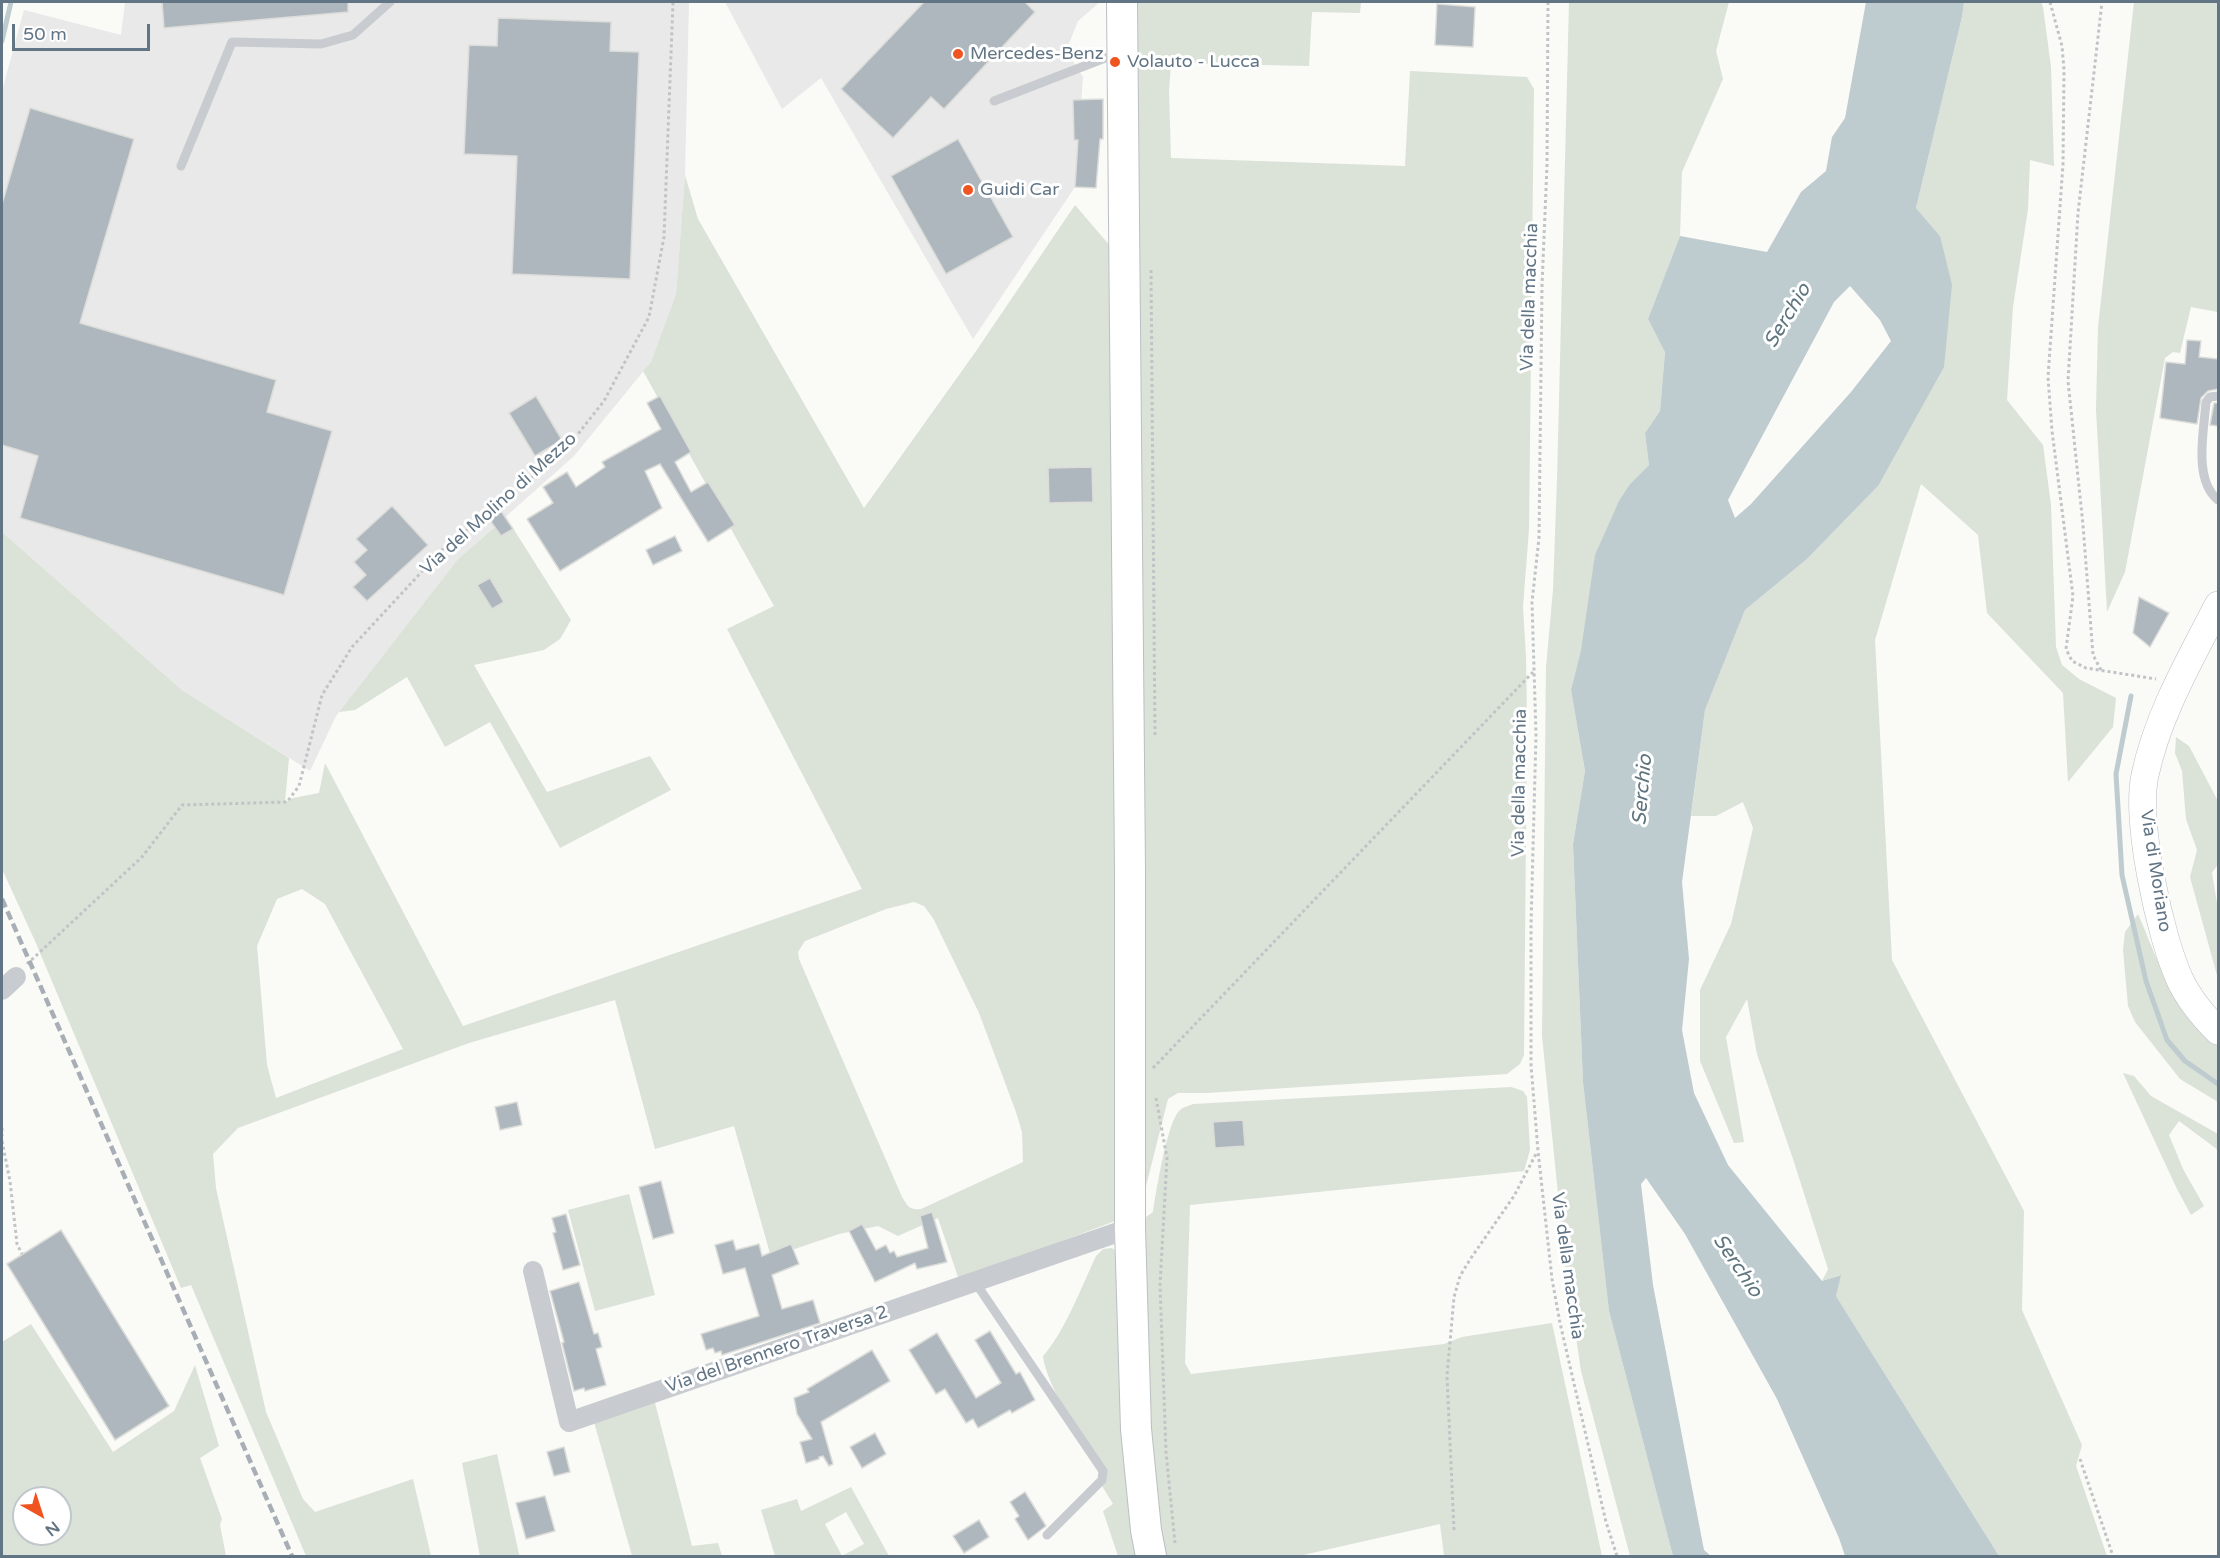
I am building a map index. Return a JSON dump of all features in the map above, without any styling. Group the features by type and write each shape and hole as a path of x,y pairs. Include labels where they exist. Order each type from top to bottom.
{"main road":[{"path":"1122,2 1130,860 1130,1228 1136,1429 1146,1530 1163,1551"},
{"name":"Via di Moriano","path":"2218,605 2161,719 2144,777 2143,816 2156,898 2169,949 2181,981 2194,1004 2218,1031"}],"street":[{"name":"Via del Brennero Traversa 2","path":"533,1271 569,1422 1130,1228"}],"lane":[{"path":"181,166 232,42 321,44 352,35 390,2"},
{"path":"994,101 1123,51"},
{"path":"2218,396 2210,397 2206,402 2202,472 2218,500"},
{"path":"975,1282 1102,1472 1102,1480 1047,1535"}],"path":[{"name":"Via del Molino di Mezzo","path":"9,983 142,857 182,805 287,802 299,786 322,695 352,647 441,550 547,465 574,439 604,401 649,317 664,237 673,2"},
{"name":"Via della macchia","path":"1548,2 1548,143 1542,285 1539,538 1532,602 1536,735 1531,925 1531,1065 1552,1279 1606,1522 1617,1557"},
{"path":"2050,2 2062,46 2064,70 2064,164 2048,377 2052,431 2073,596 2066,649 2072,661 2085,668 2179,683"},
{"path":"2101,671 2093,656 2083,525 2068,381 2078,213 2103,2"},
{"path":"1150,262 1155,737"},
{"path":"1152,1057 1152,1069 1533,671"},
{"path":"1155,1090 1167,1158 1160,1286 1166,1452 1163,1551"},
{"path":"2,1128 2,1136"},
{"path":"2,1141 10,1181 17,1244 22,1254"},
{"path":"1454,1530 1447,1376 1454,1297 1460,1276 1470,1258 1522,1183 1538,1151"},
{"path":"2080,1459 2113,1557"}],"shaded area":[{"path":"125,2 689,2 685,175 676,294 651,362 574,456 458,559 336,716 310,771 182,690 2,532 2,91 24,10 121,35"},
{"path":"725,2 1100,2 1078,21 1066,51 1083,77 1075,187 973,339 821,78 782,109"},
{"path":"1135,2 1361,2 1360,13 1312,12 1309,66 1171,63 1169,91 1171,158 1405,166 1410,71 1527,77 1534,89 1529,529 1523,607 1527,722 1524,1055 1520,1064 1507,1074 1178,1093 1168,1099 1142,1202"},
{"path":"1569,2 1729,2 1716,51 1723,79 1682,172 1680,236 1648,319 1665,351 1660,411 1645,433 1649,465 1630,484 1571,690 1585,771 1573,844 1583,1082 1609,1311 1673,1556 1630,1556 1581,1371 1565,1263 1542,1036 1546,667 1553,590 1557,479"},
{"path":"1964,2 2041,2 2043,7 2051,67 2054,166 2030,160 2028,209 2013,307 2007,400 2043,445 2051,505 2056,647 2062,665 2079,679 2116,698 2113,727 2068,782 2063,693 1987,613 1978,535 1921,484 1875,640 1892,960 2024,1211 2022,1310 2082,1445 2076,1466 2107,1556 1999,1556 1836,1296 1840,1275 1822,1281 1828,1269 1757,1054 1747,999 1726,1037 1744,1142 1734,1143 1700,1061 1700,990 1731,924 1753,828 1743,802 1716,816 1691,816 1705,710 1745,610 1807,559 1878,486 1940,236 1916,208"},
{"path":"2134,2 2218,2 2218,312 2191,307 2180,353 2173,352 2165,358 2125,572 2107,612 2096,409 2098,327"},
{"path":"685,175 698,219 864,508 974,354 1075,205 1111,247 1120,1214 1115,1221 959,1280 938,1218 898,1236 878,1226 839,1234 771,1257 734,1126 655,1149 615,1000 469,1043 238,1128 213,1154 216,1188 266,1412 303,1499 315,1512 413,1479 431,1556 306,1556 191,1285 181,1288 35,941 2,869 2,532 182,690 289,758 285,802 293,798 319,793 325,763 463,1026 862,889 727,629 774,606 643,371 651,362 676,294","holes":["302,889 325,904 403,1049 276,1098 267,1065 257,946 277,899","914,902 924,906 933,918 979,1013 1022,1132 1023,1162 921,1209 910,1207 902,1197 799,959 798,952 805,941 886,909"]},
{"path":"506,517 571,620 560,639 544,650 474,665 547,792 650,756 671,790 560,848 490,722 445,747 407,677 355,710 339,712 458,559"},
{"path":"2176,737 2189,746 2218,801 2218,864 2212,873 2218,909 2218,979 2190,877 2197,850 2186,819 2182,771 2175,753"},
{"path":"2138,914 2171,987 2218,1039 2218,1102 2180,1079 2135,1022 2128,1006 2123,950 2125,932"},
{"path":"2123,1073 2134,1076 2151,1096 2218,1134 2218,1150 2179,1121 2169,1135 2183,1169 2204,1206 2191,1215 2177,1189"},
{"path":"1511,1087 1523,1091 1527,1097 1530,1150 1524,1171 1190,1205 1185,1363 1191,1374 1444,1344 1462,1337 1552,1323 1602,1556 1444,1556 1440,1524 1303,1556 1165,1556 1153,1474 1150,1433 1145,1351 1142,1227 1146,1217 1153,1212 1167,1142 1175,1117 1180,1110 1193,1104"},
{"path":"629,1194 655,1295 595,1311 568,1210"},
{"path":"1112,1248 1117,1252 1140,1556 1118,1556 1103,1511 1113,1504 1102,1486 1105,1475 1059,1400 1051,1384 1043,1356 1065,1323 1096,1256 1103,1249"},
{"path":"31,1324 113,1452 174,1411 195,1365 219,1446 200,1458 222,1519 220,1525 226,1556 2,1556 2,1342"},
{"path":"654,1399 692,1546 718,1543 722,1556 632,1556 594,1422"},
{"path":"497,1454 520,1556 480,1556 462,1463"},
{"path":"851,1487 889,1556 842,1556 775,1556 761,1510 797,1499 801,1511","holes":["846,1512 864,1544 842,1556 825,1524"]}],"water":[{"name":"Serchio","path":"1866,2 1964,2 1916,208 1940,236 1952,285 1944,367 1878,486 1807,559 1745,610 1705,710 1682,882 1689,959 1682,1030 1694,1093 1728,1165 1822,1281 1841,1275 1836,1296 1999,1556 1845,1556 1777,1399 1685,1234 1646,1178 1641,1184 1653,1285 1704,1550 1711,1556 1673,1556 1609,1311 1583,1082 1573,844 1585,771 1571,690 1581,650 1595,555 1619,501 1630,484 1649,465 1645,433 1660,411 1665,352 1648,319 1680,236 1767,252 1801,192 1826,171 1832,137 1845,118","holes":["1850,286 1880,320 1891,341 1851,392 1751,504 1735,518 1728,500 1834,302"]}],"building":[{"path":"162,2 348,2 348,12 164,28"},
{"path":"924,2 1025,2 1035,12 944,109 931,97 893,138 841,89"},
{"path":"1437,4 1475,7 1473,47 1435,45"},
{"path":"498,18 611,22 610,51 639,52 630,279 512,274 517,156 464,154 469,45 497,46"},
{"path":"1103,99 1103,139 1100,139 1096,188 1075,187 1078,140 1074,140 1073,100"},
{"path":"30,108 134,139 80,323 276,380 267,412 332,431 284,595 20,518 38,456 2,445 2,204"},
{"path":"958,139 1013,237 946,274 891,176"},
{"path":"2187,340 2201,341 2199,357 2218,359 2218,389 2208,391 2201,398 2197,424 2160,418 2166,362 2185,364"},
{"path":"536,396 562,440 535,456 509,413"},
{"path":"660,396 691,452 675,462 691,492 708,482 735,525 708,542 660,464 645,471 662,508 560,571 527,519 553,503 543,487 567,472 576,487 605,467 602,462 661,429 647,403"},
{"path":"2214,403 2218,403 2218,426 2210,425"},
{"path":"1092,467 1093,502 1049,503 1048,468"},
{"path":"392,506 428,545 367,601 353,587 366,575 354,562 367,550 356,539"},
{"path":"499,508 513,529 501,536 487,516"},
{"path":"675,536 682,551 653,565 646,550"},
{"path":"490,578 504,602 492,609 477,585"},
{"path":"2139,597 2169,613 2150,647 2133,633"},
{"path":"517,1102 522,1125 500,1130 495,1107"},
{"path":"1243,1120 1245,1146 1215,1148 1213,1122"},
{"path":"661,1181 674,1233 653,1239 639,1187"},
{"path":"932,1212 947,1262 917,1269 915,1263 875,1282 849,1231 862,1224 876,1250 886,1245 890,1253 894,1251 897,1257 928,1248 920,1216"},
{"path":"566,1214 580,1265 563,1270 553,1233 556,1232 552,1218"},
{"path":"61,1230 169,1406 115,1440 7,1264"},
{"path":"733,1240 736,1250 759,1244 762,1256 791,1244 799,1264 772,1275 782,1309 813,1300 820,1323 722,1355 721,1351 715,1353 713,1348 706,1350 701,1334 759,1316 745,1268 723,1274 715,1245"},
{"path":"579,1282 594,1334 598,1333 602,1347 596,1349 606,1385 585,1391 584,1388 574,1391 550,1291"},
{"path":"990,1331 1016,1374 1020,1372 1035,1400 1012,1413 1010,1410 978,1428 973,1419 966,1423 945,1389 936,1394 909,1350 937,1333 976,1398 1001,1383 975,1340"},
{"path":"872,1350 890,1381 821,1422 833,1464 829,1466 823,1456 806,1463 800,1442 812,1439 797,1414 794,1398 809,1392 807,1389"},
{"path":"875,1433 886,1454 862,1468 850,1447"},
{"path":"564,1447 570,1472 554,1476 547,1452"},
{"path":"1025,1492 1046,1526 1028,1540 1015,1519 1019,1516 1010,1502"},
{"path":"545,1496 555,1531 526,1539 516,1503"},
{"path":"979,1520 989,1537 964,1553 953,1536"}],"waterway":[{"path":"2,41 11,2"},
{"path":"2131,696 2116,774 2122,875 2146,981 2167,1040 2185,1061 2218,1084"}],"railway":[{"path":"2,899 292,1556"}],"place":[{"name":"Mercedes-Benz","path":"958,54"},
{"name":"Volauto - Lucca","path":"1115,62"},
{"name":"Guidi Car","path":"968,190"}]}
